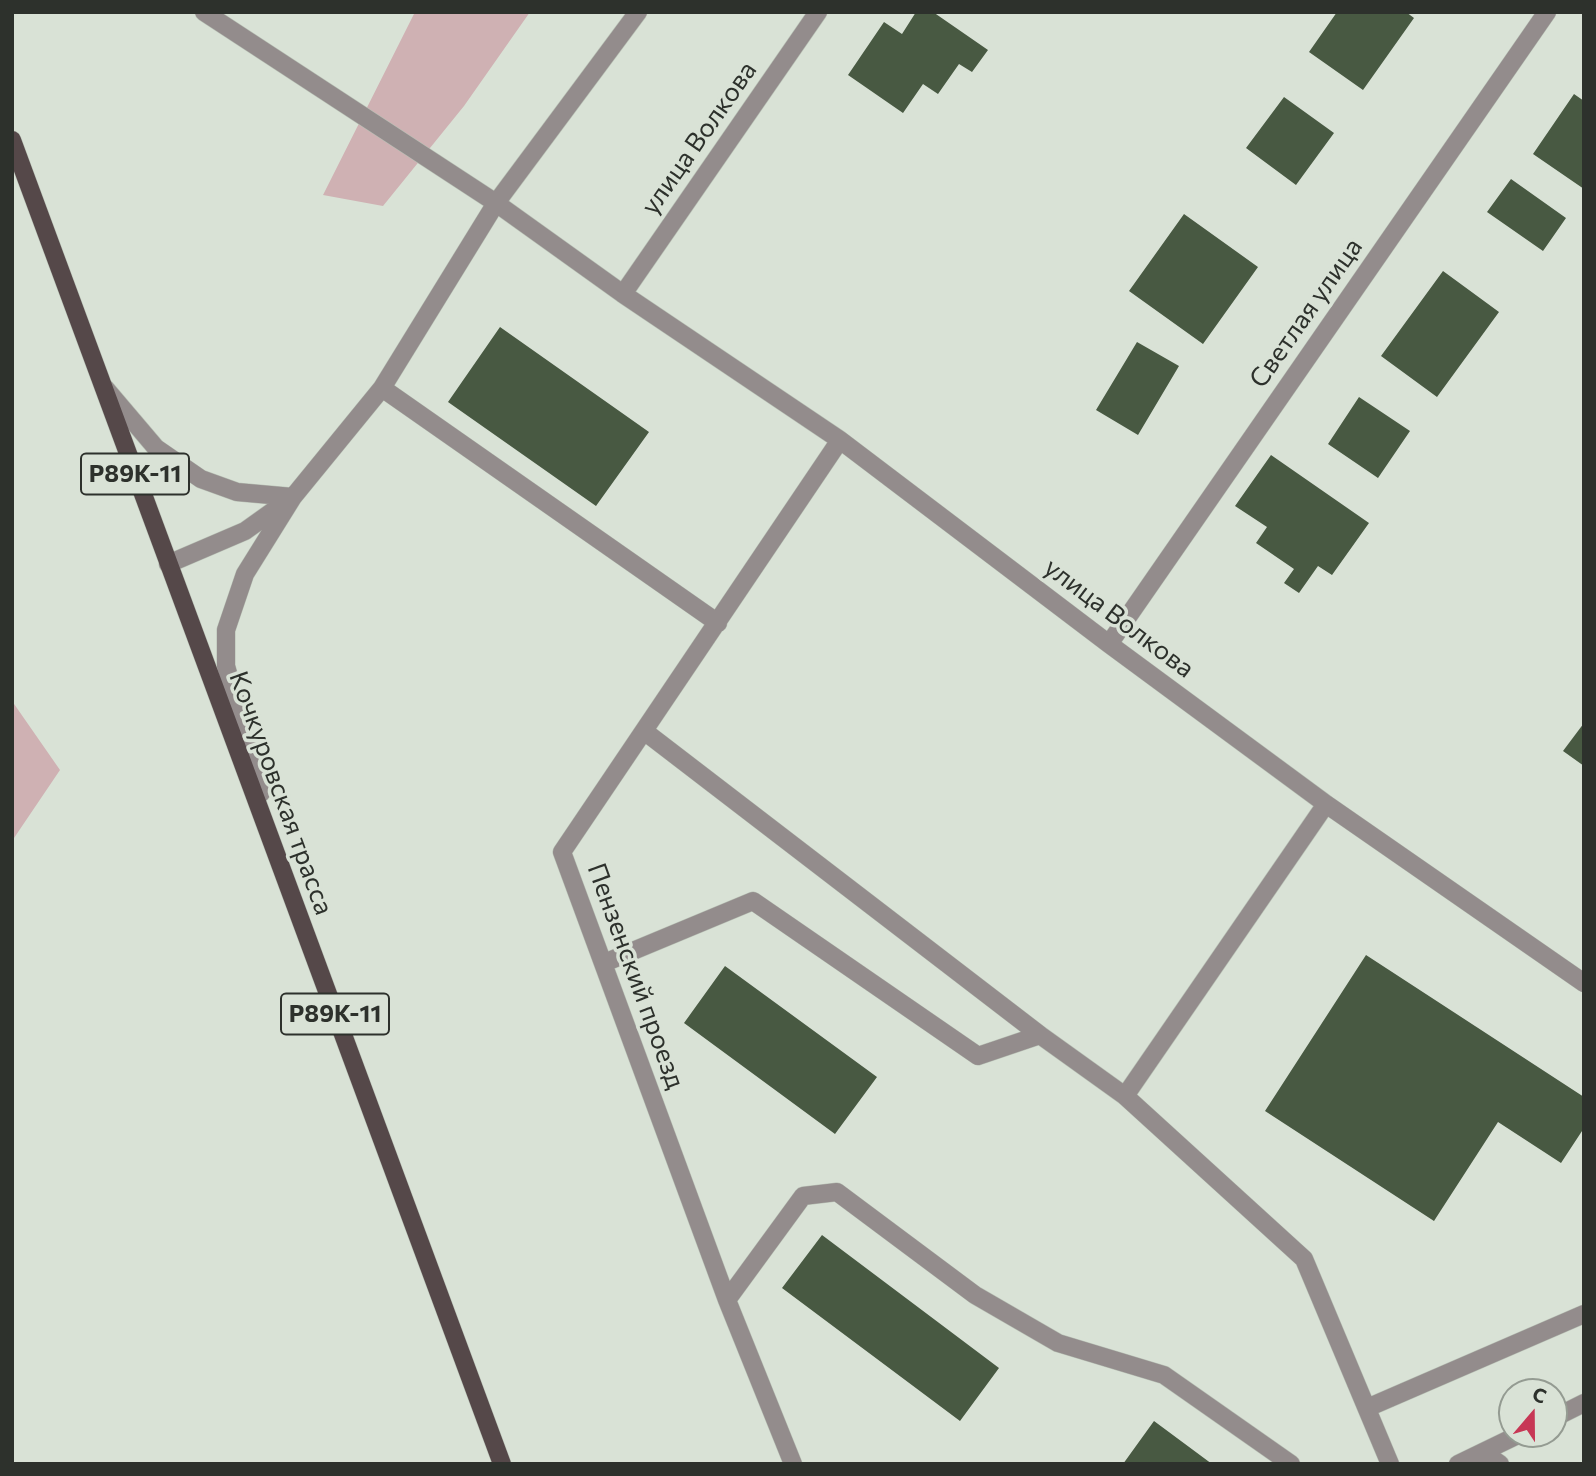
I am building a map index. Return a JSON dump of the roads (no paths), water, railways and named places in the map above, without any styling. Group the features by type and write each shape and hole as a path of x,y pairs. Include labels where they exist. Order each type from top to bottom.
{"main road":[{"name":"Кочкуровская трасса","path":"12,140 502,1464"}],"street":[{"name":"улица Волкова","path":"204,12 496,203 623,294 840,440 1326,804 1584,983"},
{"path":"284,876 226,666 226,630 245,574 293,497 382,388 496,203 638,12"},
{"name":"улица Волкова","path":"623,294 818,12"},
{"name":"Светлая улица","path":"1109,644 1546,12"},
{"path":"101,383 156,448 201,479 237,492 293,497"},
{"path":"382,388 718,623"},
{"name":"Пензенский проезд","path":"793,1464 727,1300 562,852 840,440"},
{"path":"168,564 245,531 293,497"},
{"path":"644,731 1040,1035 1125,1096 1304,1259 1390,1464"},
{"path":"1125,1096 1326,804"},
{"path":"604,963 753,901 978,1056 1040,1035"},
{"path":"727,1300 803,1196 837,1192 975,1295 1058,1343 1164,1375 1291,1464"},
{"path":"1367,1408 1584,1314"},
{"path":"1568,1411 1584,1404"},
{"path":"1458,1464 1498,1445"},
{"path":"1483,1452 1500,1464"}]}
